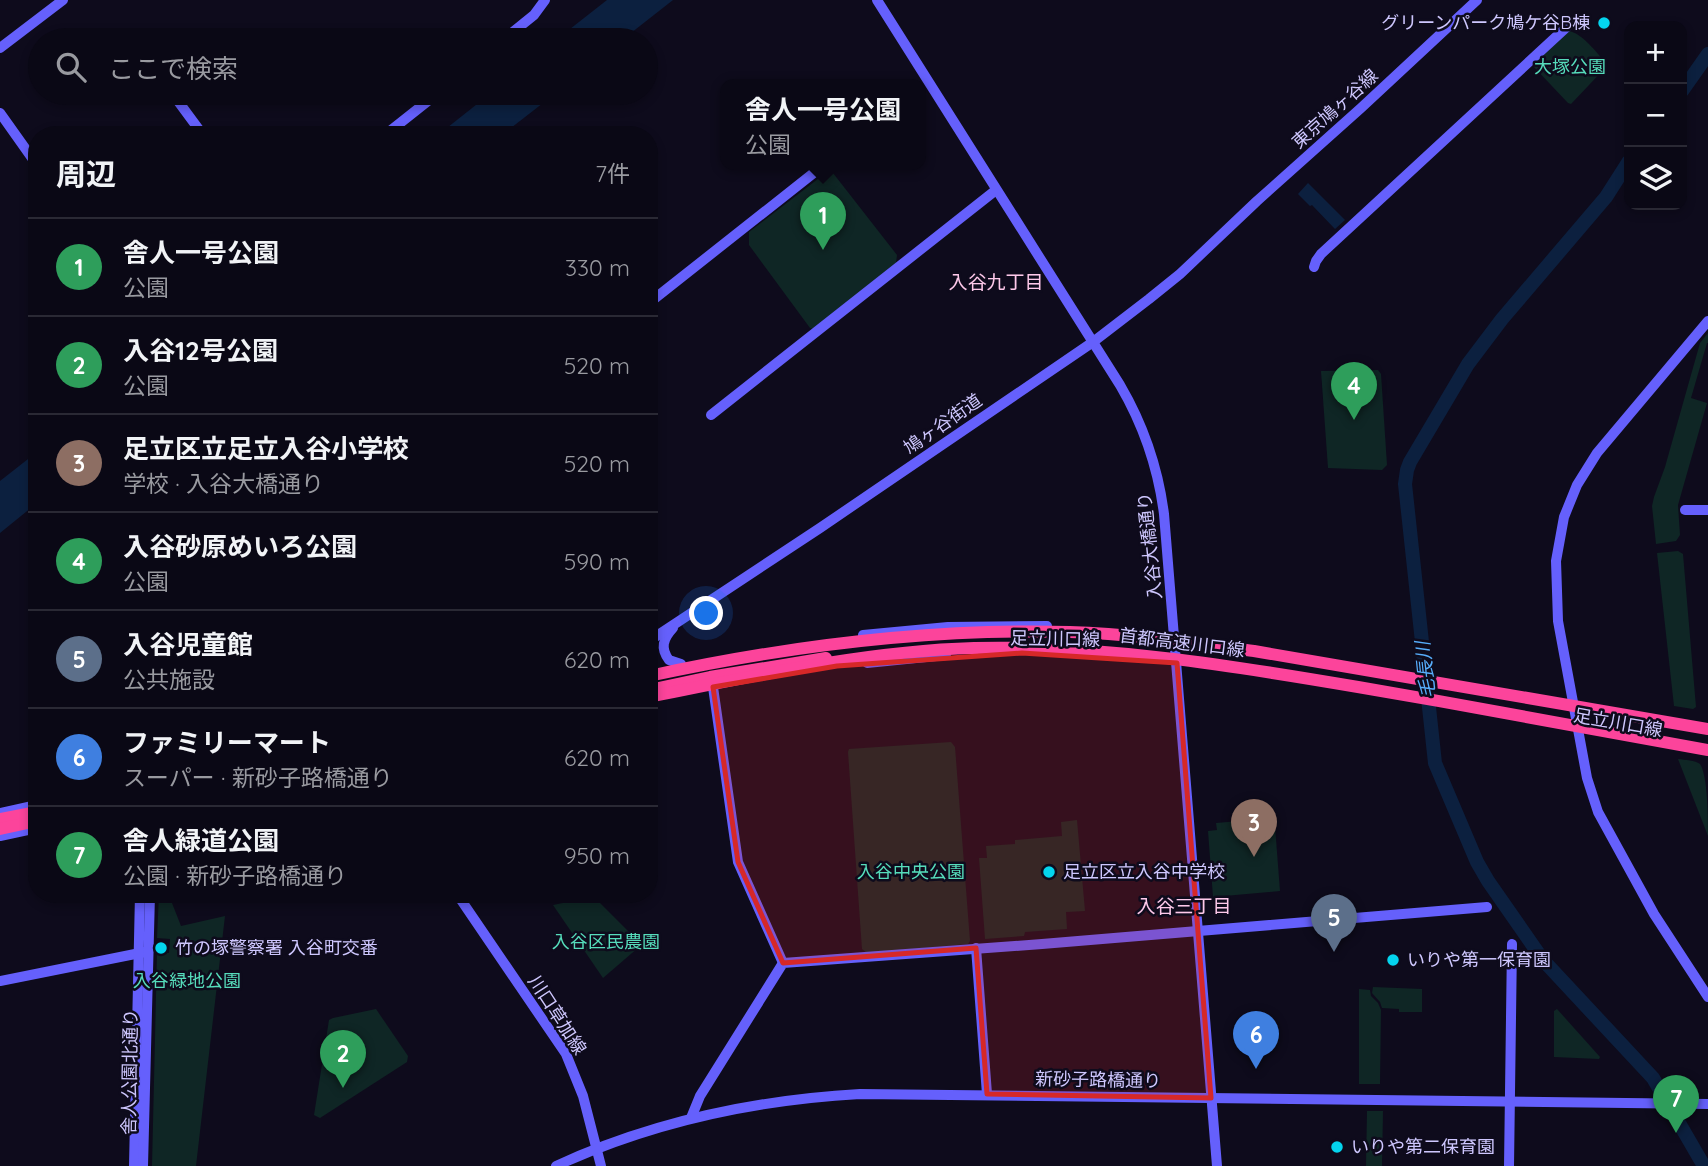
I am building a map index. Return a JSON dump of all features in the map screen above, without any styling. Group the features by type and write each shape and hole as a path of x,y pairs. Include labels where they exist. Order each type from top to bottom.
{"highway":[{"name":"首都高速川口線","path":"658,673 806,648 936,634 1072,632 1183,642 1334,664 1708,729"},
{"path":"658,680 854,646 969,639 1072,638 1334,664"},
{"name":"首都高速川口線","path":"658,696 811,666 938,650 1023,648 1140,654 1215,663 1458,704 1708,752"},
{"path":"658,688 873,651 938,650"},
{"path":"1458,704 1708,741"},
{"path":"0,820 28,814"},
{"path":"0,829 28,823"}],"street":[{"path":"0,48 63,0"},
{"path":"518,28 534,15 545,0"},
{"name":"入谷大橋通り","path":"877,0 921,79"},
{"name":"東京鳩ヶ谷線","path":"1215,242 1477,0"},
{"path":"1314,267 1321,254 1571,23"},
{"name":"入谷大橋通り","path":"926,87 996,190 1132,405 1157,472 1164,514 1177,663 1217,1166"},
{"path":"181,105 196,126"},
{"path":"396,126 423,105"},
{"path":"0,113 28,152"},
{"path":"658,296 817,170"},
{"path":"711,415 996,190"},
{"name":"鳩ヶ谷街道","path":"658,635 1093,341 1170,282 1215,242"},
{"path":"1708,321 1597,453 1577,485 1564,517 1556,561 1558,621 1587,778 1598,812 1654,914 1708,997"},
{"path":"1685,510 1708,510"},
{"name":"鳩ヶ谷街道","path":"681,621 663,644 664,654 669,660 681,664"},
{"name":"足立川口線","path":"658,671 681,664 835,638 909,629 1023,625 1110,629 1274,649 1708,724"},
{"name":"足立川口線","path":"658,696 837,666 953,654 1122,657 1300,682 1578,732 1708,752"},
{"path":"713,687 738,862 783,963"},
{"path":"0,813 28,807"},
{"path":"0,836 28,830"},
{"name":"舎人公園北通り","path":"141,903 144,1166"},
{"name":"舎人公園北通り","path":"134,1166 144,952 149,903"},
{"name":"川口草加線","path":"463,903 566,1054 583,1096 601,1166"},
{"path":"783,963 1488,907"},
{"path":"1509,1166 1512,944"},
{"path":"976,948 987,1094"},
{"path":"0,981 144,952"},
{"path":"691,1118 700,1096 783,963"},
{"name":"新砂子路橋通り","path":"556,1166 640,1133 691,1118 809,1097 987,1094 1708,1104"}],"highlighted area":[{"path":"1022,653 1177,663 1211,1098 987,1094 976,948 783,963 738,862 713,687 837,666"}],"green space":[{"name":"大塚公園","path":"1569,31 1594,49 1607,66 1571,104 1534,67"},
{"path":"827,172 833,173 897,255 896,263 813,329 749,245 749,232"},
{"path":"1708,333 1708,343 1691,398 1707,403 1678,505 1680,535 1676,541 1656,544 1652,506 1654,497 1700,343"},
{"path":"1378,370 1381,374 1387,465 1382,470 1328,468 1321,371"},
{"path":"1678,551 1683,554 1696,707 1693,709 1674,706 1657,553"},
{"name":"入谷中央公園","path":"951,742 955,747 970,941 968,944 867,953 862,949 849,749"},
{"path":"1678,759 1698,763 1703,770 1708,836"},
{"path":"1274,813 1280,891 1213,897 1208,831 1217,830 1216,823 1251,820 1251,815"},
{"path":"1077,820 1085,911 1066,912 1067,929 1025,932 1024,936 985,939 979,858 987,858 986,846 1015,844 1015,840 1062,836 1061,822"},
{"name":"入谷緑地公園","path":"159,903 172,903 181,926 225,916 196,1166 152,1166 157,953 169,953 170,939 157,938"},
{"name":"入谷区民農園","path":"600,903 639,942 639,947 603,978 553,905"},
{"path":"1373,987 1422,989 1422,1012 1399,1012 1399,1009 1382,1008 1372,993"},
{"path":"1359,989 1370,990 1381,1010 1380,1084 1359,1084"},
{"path":"376,1009 408,1056 407,1062 320,1118 314,1115 329,1020"},
{"path":"1557,1009 1599,1059 1554,1057 1554,1011"},
{"path":"1367,1111 1383,1111 1382,1166 1366,1166"}],"water":[{"path":"607,0 673,0 637,28 571,28"},
{"path":"476,105 541,105 514,126 449,126"},
{"path":"1308,183 1345,220 1335,229 1298,194"},
{"path":"28,459 28,510 0,533 0,481"}],"waterway":[{"name":"毛長川","path":"1687,84 1708,54"},
{"name":"毛長川","path":"1624,169 1606,197 1502,319 1468,364 1410,462 1405,484 1435,763 1477,862 1543,960 1653,1078 1704,1166"}],"place":[{"name":"グリーンパーク鳩ケ谷B棟","path":"1604,23"},
{"name":"舎人一号公園","path":"823,250"},
{"name":"入谷砂原めいろ公園","path":"1354,420"},
{"name":"足立区立足立入谷小学校","path":"1254,857"},
{"name":"足立区立入谷中学校","path":"1049,872"},
{"name":"竹の塚警察署 入谷町交番","path":"161,948"},
{"name":"入谷児童館","path":"1334,952"},
{"name":"いりや第一保育園","path":"1393,960"},
{"name":"ファミリーマート","path":"1256,1069"},
{"name":"入谷12号公園","path":"343,1088"},
{"name":"舎人緑道公園","path":"1676,1133"},
{"name":"いりや第二保育園","path":"1337,1147"}],"district":[{"name":"入谷九丁目","path":"996,282"},
{"name":"入谷三丁目","path":"1184,906"}]}
